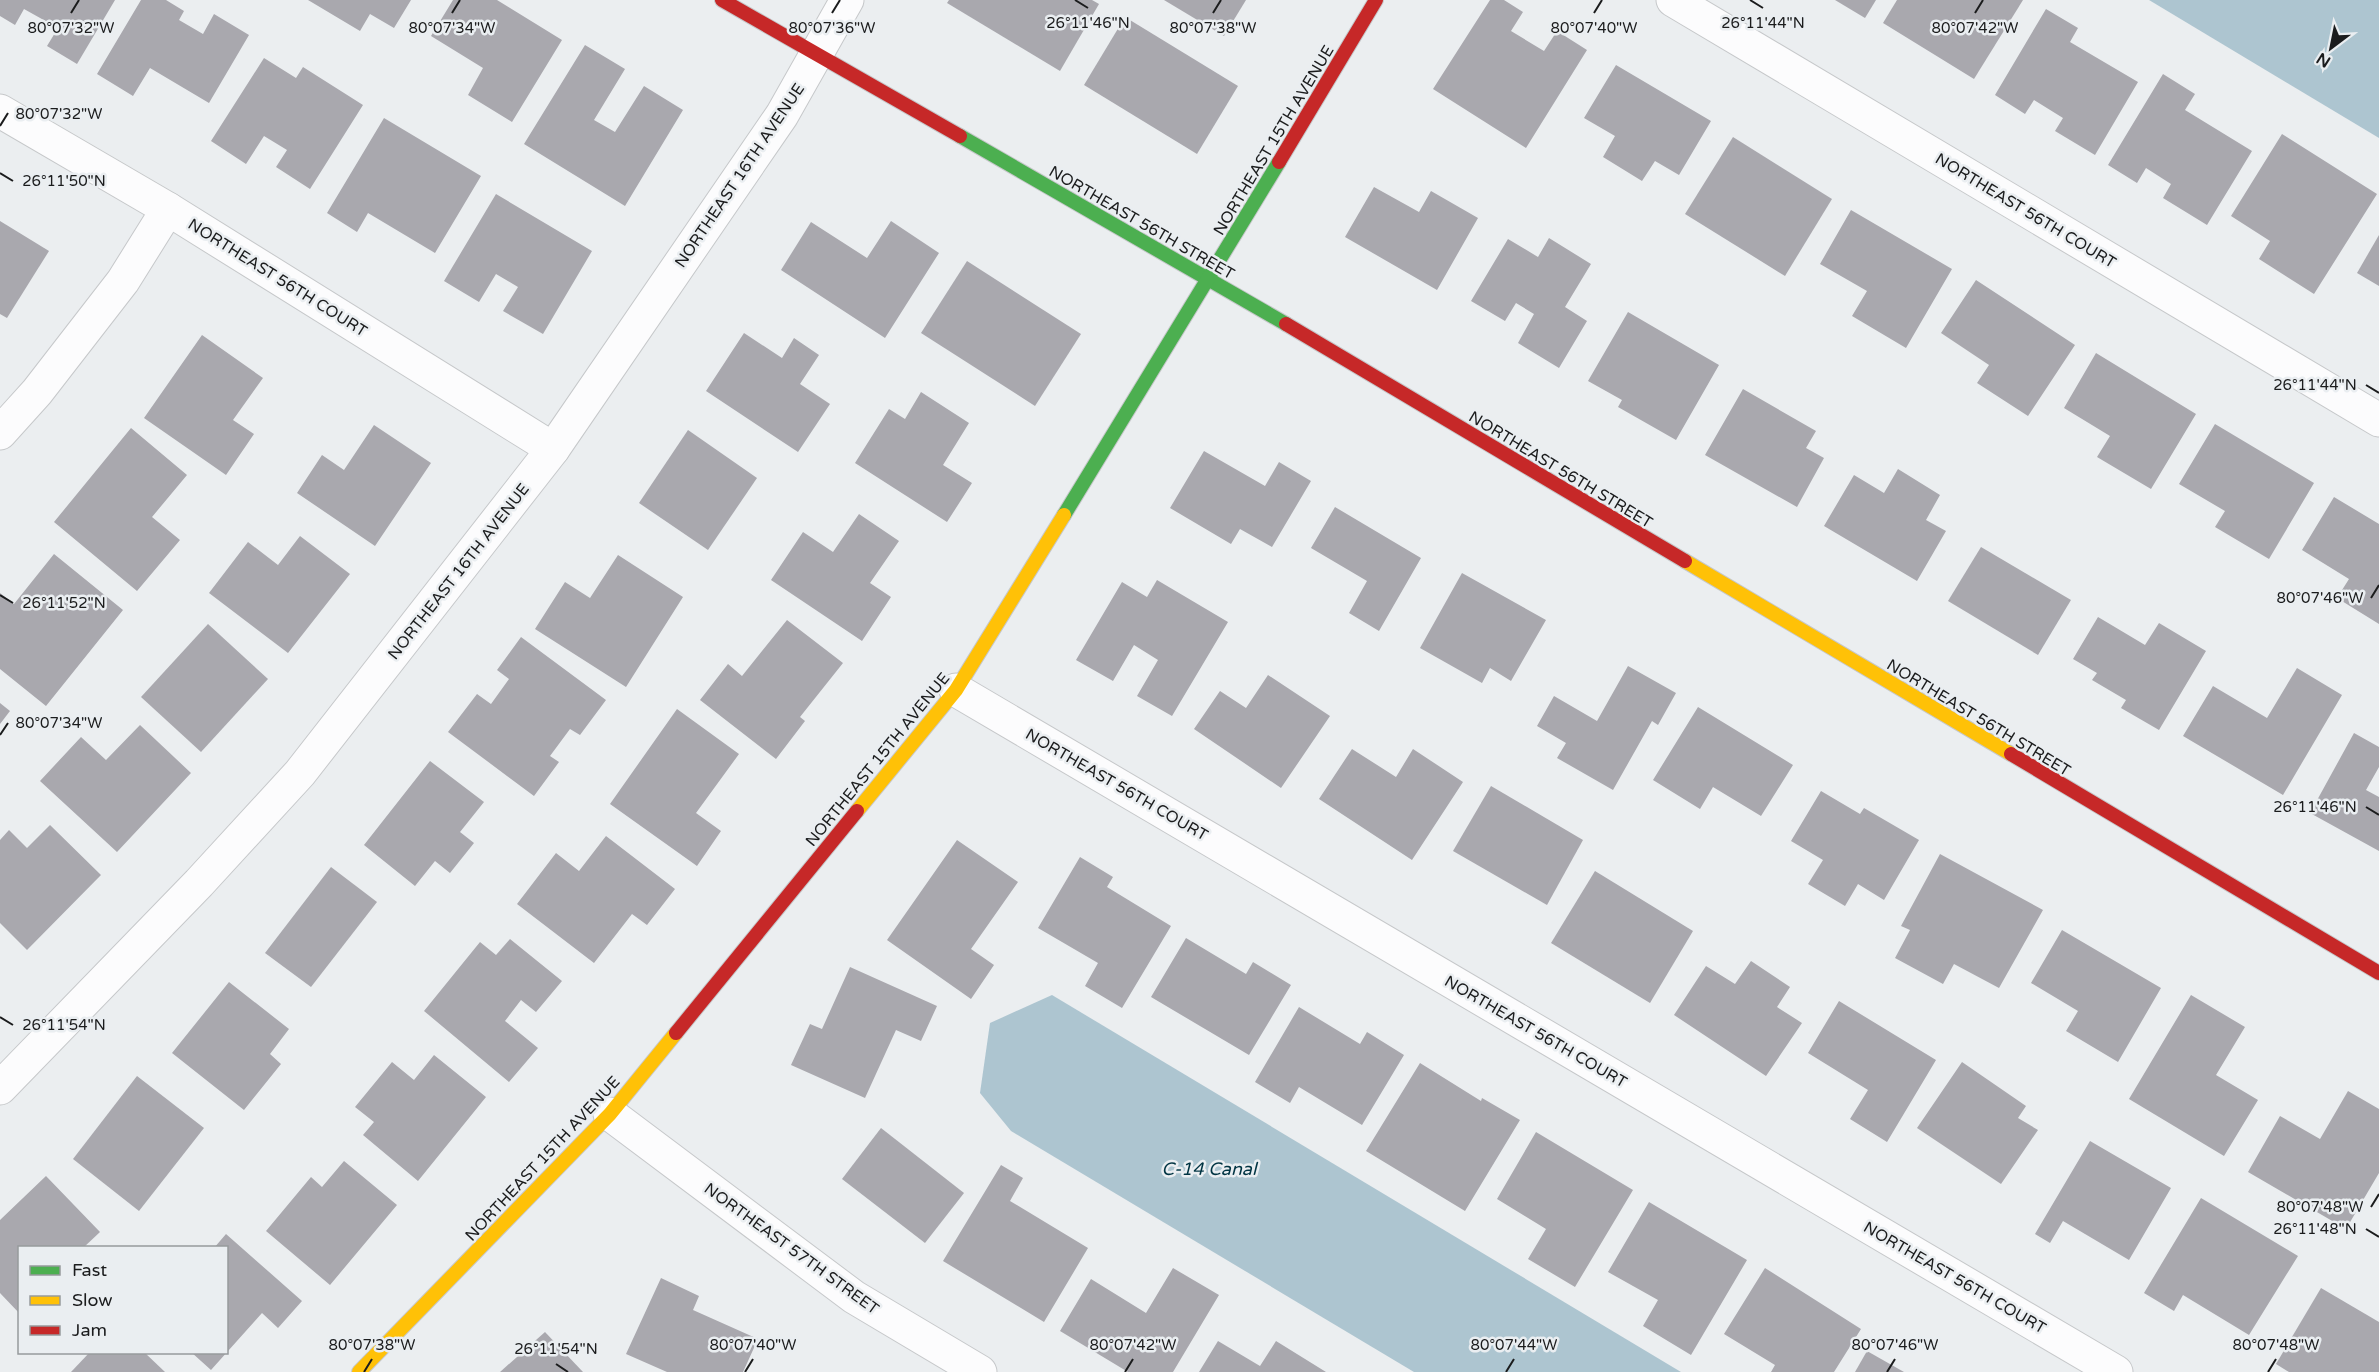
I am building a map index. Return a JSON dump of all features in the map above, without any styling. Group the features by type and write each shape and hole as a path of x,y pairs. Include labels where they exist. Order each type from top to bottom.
{"street":[{"name":"NORTHEAST 56TH STREET","path":"722,0 1209,279 2379,974"},
{"name":"NORTHEAST 16TH AVENUE","path":"0,1088 199,883 300,773 553,449 782,115 847,0"},
{"name":"NORTHEAST 15TH AVENUE","path":"359,1372 610,1114 956,690 1209,279 1376,0"},
{"name":"NORTHEAST 56TH COURT","path":"1673,0 2379,420"},
{"name":"NORTHEAST 56TH COURT","path":"0,111 168,209 553,449"},
{"path":"0,434 37,392 123,281 168,209"},
{"name":"NORTHEAST 56TH COURT","path":"956,690 2116,1372"},
{"name":"NORTHEAST 57TH STREET","path":"610,1114 854,1297 980,1372"}],"water":[{"path":"2149,0 2379,0 2379,138"},
{"name":"C-14 Canal","path":"1052,995 1681,1372 1414,1372 1011,1131 980,1093 990,1023"}],"building":[{"path":"0,0 115,0 77,64 47,46 58,28 24,9 15,25 0,16"},
{"path":"141,0 166,0 184,11 179,20 203,34 214,14 249,35 209,103 150,68 133,96 97,74"},
{"path":"308,0 411,0 394,28 370,14 360,31"},
{"path":"453,0 497,0 562,40 512,122 468,95 483,68 431,36"},
{"path":"949,0 1092,0 1099,4 1060,71 947,3"},
{"path":"1164,0 1246,0 1224,36"},
{"path":"1490,0 1504,0 1523,12 1511,31 1544,51 1557,31 1587,50 1526,148 1433,89"},
{"path":"1835,0 1876,0 1865,18"},
{"path":"1897,0 2023,0 1974,79 1883,23"},
{"path":"2046,9 2078,28 2070,42 2138,82 2095,155 2055,131 2063,118 2034,100 2025,114 1995,95"},
{"path":"1125,17 1238,86 1197,154 1084,85"},
{"path":"585,45 625,69 594,120 615,132 644,86 683,110 625,206 524,144"},
{"path":"264,58 296,78 303,67 363,105 310,189 276,167 287,150 264,136 246,164 211,141"},
{"path":"1616,65 1711,121 1679,175 1655,161 1642,181 1603,157 1615,136 1584,118"},
{"path":"2163,74 2195,94 2185,110 2252,151 2207,225 2163,198 2171,184 2146,168 2137,183 2108,165"},
{"path":"384,118 481,176 435,253 368,213 357,232 327,213"},
{"path":"2282,134 2377,194 2314,294 2259,259 2270,241 2231,216"},
{"path":"1733,137 1832,199 1785,276 1685,214"},
{"path":"1374,187 1419,212 1431,191 1478,218 1437,290 1345,237"},
{"path":"496,194 592,251 543,334 503,311 518,287 496,274 479,302 444,281"},
{"path":"1851,210 1952,269 1906,348 1852,316 1867,291 1820,264"},
{"path":"0,221 49,251 7,318 0,314"},
{"path":"891,221 939,253 885,338 781,270 811,222 867,258"},
{"path":"2379,235 2379,286 2357,273"},
{"path":"1549,238 1591,264 1565,307 1587,321 1559,368 1518,343 1534,314 1516,303 1505,321 1471,301 1508,239 1538,257"},
{"path":"967,261 1081,334 1035,406 921,333"},
{"path":"1976,280 2075,345 2028,416 1977,383 1989,365 1941,333"},
{"path":"1628,312 1719,365 1676,440 1618,407 1622,400 1588,381"},
{"path":"744,333 782,358 794,338 819,355 800,384 830,404 798,452 706,391"},
{"path":"202,335 263,378 233,420 254,434 226,475 144,418"},
{"path":"2096,353 2196,414 2151,489 2097,457 2110,436 2064,408"},
{"path":"1743,389 1816,431 1806,448 1824,458 1797,507 1705,455"},
{"path":"921,392 969,423 943,465 972,483 947,522 855,463 889,409 905,419"},
{"path":"2215,424 2314,483 2269,559 2215,527 2225,511 2179,484"},
{"path":"374,425 431,463 375,546 297,493 322,455 344,470"},
{"path":"131,428 187,475 152,517 180,540 137,591 54,522"},
{"path":"688,430 757,478 708,550 639,503"},
{"path":"1204,451 1265,486 1279,462 1311,481 1272,547 1240,529 1231,544 1170,508"},
{"path":"1898,469 1940,495 1926,520 1946,531 1917,581 1824,526 1854,475 1884,493"},
{"path":"2334,497 2379,524 2379,624 2337,598 2349,579 2302,550"},
{"path":"1335,507 1421,558 1379,631 1349,613 1367,581 1311,548"},
{"path":"859,514 899,541 870,583 891,597 862,641 771,580 803,532 833,552"},
{"path":"300,536 350,574 288,653 209,593 248,542 278,565"},
{"path":"1981,547 2071,600 2038,655 1948,601"},
{"path":"54,554 123,610 46,706 0,669 0,593 14,604"},
{"path":"618,555 683,597 626,687 535,629 565,582 590,598"},
{"path":"1462,573 1546,620 1511,681 1490,668 1482,683 1420,648"},
{"path":"1157,580 1228,622 1172,716 1137,696 1158,660 1134,645 1113,681 1076,660 1122,582 1147,597"},
{"path":"2098,617 2145,645 2159,623 2206,651 2159,730 2121,708 2126,700 2092,680 2097,673 2073,659"},
{"path":"787,620 843,663 800,717 805,721 776,759 700,700 728,664 742,676"},
{"path":"208,624 268,679 201,752 141,697"},
{"path":"521,637 606,700 580,735 570,729 550,756 559,762 534,796 448,732 477,694 491,704 509,679 497,670"},
{"path":"1628,666 1676,693 1658,725 1652,721 1613,790 1557,758 1566,743 1537,726 1554,696 1597,721"},
{"path":"2297,668 2342,695 2283,795 2183,736 2213,686 2267,718"},
{"path":"1268,675 1330,716 1281,788 1194,729 1220,691 1246,708"},
{"path":"0,703 10,711 0,724"},
{"path":"1698,707 1793,765 1761,816 1713,787 1700,809 1653,780"},
{"path":"677,709 739,754 696,813 721,831 697,866 610,804"},
{"path":"140,725 191,773 117,852 40,781 81,737 106,760"},
{"path":"2354,733 2379,747 2379,767 2366,790 2379,797 2379,851 2310,813"},
{"path":"1352,749 1396,777 1413,749 1463,782 1412,860 1319,799"},
{"path":"430,761 484,802 460,832 474,843 450,873 435,861 415,886 364,845"},
{"path":"1491,786 1583,840 1547,905 1453,851"},
{"path":"1821,791 1860,814 1864,808 1919,840 1884,900 1858,884 1845,906 1808,884 1823,860 1791,841"},
{"path":"50,825 101,875 27,950 0,923 0,840 9,830 27,848"},
{"path":"606,836 675,889 647,925 632,914 594,963 517,904 556,853 579,871"},
{"path":"957,840 1018,882 971,949 994,965 971,999 887,940"},
{"path":"1940,854 2043,910 1999,988 1954,964 1943,984 1895,958 1910,930 1901,926"},
{"path":"1080,857 1113,877 1107,887 1171,926 1122,1008 1085,986 1098,963 1038,928"},
{"path":"331,867 377,902 311,987 265,953"},
{"path":"1595,871 1693,931 1650,1003 1551,943"},
{"path":"2062,930 2161,988 2118,1062 2066,1031 2078,1011 2031,983"},
{"path":"1186,938 1246,974 1253,962 1291,985 1249,1055 1151,997"},
{"path":"510,939 562,981 536,1012 521,1000 505,1021 538,1048 509,1082 424,1011 480,942 496,955"},
{"path":"1751,961 1790,987 1777,1007 1802,1023 1766,1076 1674,1015 1706,966 1735,984"},
{"path":"850,967 937,1006 921,1041 896,1030 865,1098 791,1065 810,1024 822,1029"},
{"path":"229,982 289,1029 270,1054 281,1064 244,1110 172,1053"},
{"path":"2191,995 2245,1027 2216,1075 2258,1100 2224,1156 2129,1099"},
{"path":"1839,1001 1936,1060 1887,1142 1850,1119 1868,1090 1808,1053"},
{"path":"1299,1007 1360,1044 1367,1032 1404,1055 1362,1125 1299,1087 1290,1103 1255,1082"},
{"path":"434,1055 486,1097 418,1181 363,1135 374,1122 355,1107 392,1062 414,1080"},
{"path":"1962,1062 2026,1106 2018,1118 2038,1130 2001,1184 1917,1128"},
{"path":"1420,1063 1481,1101 1482,1098 1520,1120 1465,1211 1366,1151"},
{"path":"137,1076 204,1128 139,1211 73,1159"},
{"path":"2348,1091 2379,1109 2379,1173 2346,1229 2248,1172 2280,1116 2320,1139"},
{"path":"881,1128 964,1193 925,1243 842,1179"},
{"path":"1536,1132 1633,1190 1575,1287 1528,1259 1546,1229 1497,1199"},
{"path":"2090,1141 2171,1188 2129,1260 2063,1221 2050,1243 2035,1234"},
{"path":"344,1161 397,1205 330,1285 266,1231 311,1177 322,1187"},
{"path":"1001,1165 1023,1178 1010,1201 1088,1248 1044,1322 943,1261"},
{"path":"46,1176 100,1232 85,1246 18,1246 18,1312 0,1293 0,1220"},
{"path":"2201,1198 2298,1256 2249,1335 2183,1295 2174,1311 2144,1293"},
{"path":"1649,1202 1747,1260 1691,1355 1643,1326 1658,1300 1608,1272"},
{"path":"226,1234 302,1301 278,1328 262,1313 228,1351 228,1246 216,1246"},
{"path":"1173,1268 1219,1295 1173,1372 1128,1372 1060,1331 1091,1279 1146,1313"},
{"path":"1765,1268 1861,1329 1834,1372 1771,1372 1775,1365 1724,1334"},
{"path":"661,1278 699,1296 693,1310 758,1339 743,1372 667,1372 626,1354"},
{"path":"2321,1288 2379,1322 2379,1372 2289,1372 2276,1364"},
{"path":"545,1332 583,1372 500,1372"},
{"path":"1218,1341 1260,1366 1276,1341 1326,1372 1199,1372"},
{"path":"1867,1351 1904,1372 1855,1372"},
{"path":"88,1354 146,1354 165,1372 71,1372"},
{"path":"193,1354 225,1354 211,1370"}],"traffic: fast":[{"path":"960,136 1286,324"},
{"path":"1064,515 1279,162"}],"traffic: slow":[{"path":"857,811 956,690 1064,515"},
{"path":"1685,561 2011,754"},
{"path":"359,1372 610,1114 676,1033"}],"traffic: jam":[{"path":"722,0 960,136"},
{"path":"1279,162 1376,0"},
{"path":"1286,324 1685,561"},
{"path":"2011,754 2379,973"},
{"path":"676,1033 857,811"}]}
